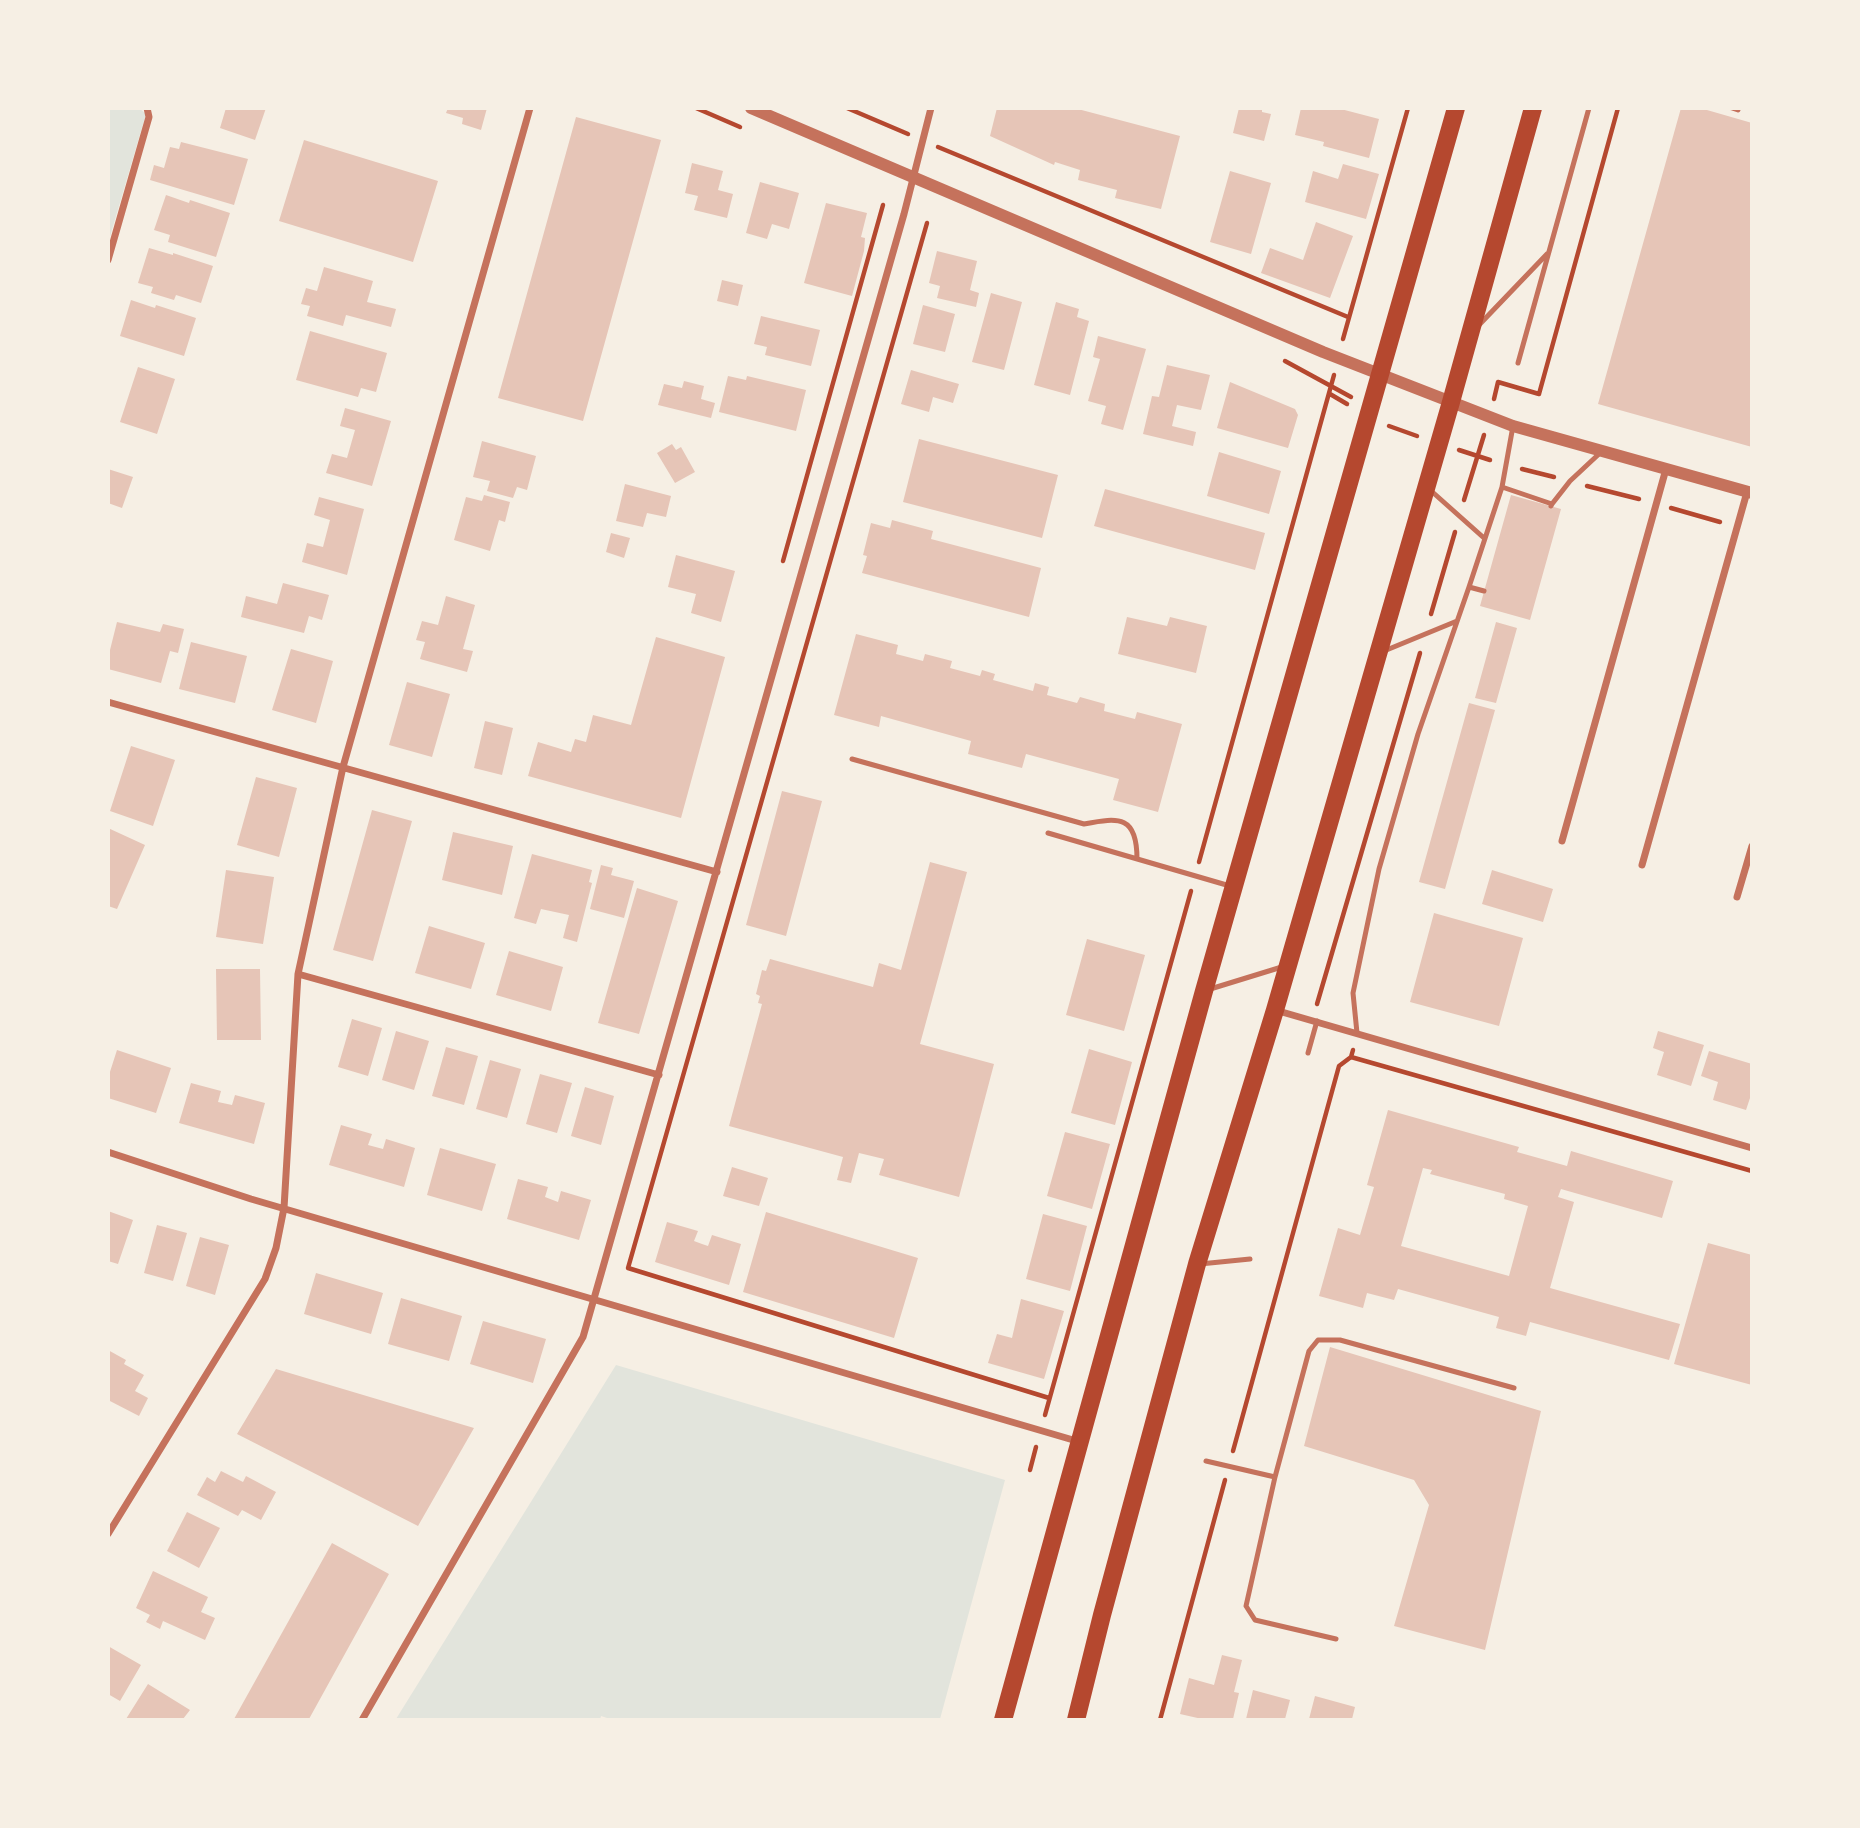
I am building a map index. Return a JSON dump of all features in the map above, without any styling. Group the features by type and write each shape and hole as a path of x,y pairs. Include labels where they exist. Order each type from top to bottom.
{"main road":[{"path":"1003,1720 1204,991 1456,108"},
{"path":"1076,1720 1197,1264 1275,1010 1451,401 1532,108"}],"street":[{"path":"108,260 149,117 146,108"},
{"path":"108,1534 265,1279 276,1248 284,1208 298,974 343,767 530,108"},
{"path":"751,108 1339,358 1513,426 1749,493 1737,527 1642,865"},
{"path":"362,1720 583,1337 914,178 931,108"},
{"path":"1562,841 1666,468"},
{"path":"108,702 717,872"},
{"path":"1737,897 1752,846"},
{"path":"298,974 659,1075"},
{"path":"1275,1010 1752,1148"},
{"path":"108,1152 284,1208 1081,1442"}],"lane":[{"path":"1518,363 1589,108"},
{"path":"1469,335 1550,252"},
{"path":"1357,1033 1353,993 1379,869 1418,734 1502,487 1513,426"},
{"path":"1502,487 1551,505 1570,481 1602,450"},
{"path":"1425,486 1484,538"},
{"path":"1469,587 1484,591"},
{"path":"1378,654 1457,621"},
{"path":"852,759 1084,824 1119,819 1134,831 1137,859"},
{"path":"1048,833 1234,887"},
{"path":"1204,991 1287,965"},
{"path":"1308,1053 1317,1021"},
{"path":"1197,1264 1250,1259"},
{"path":"1336,1639 1255,1620 1246,1606 1275,1477 1309,1351 1318,1340 1340,1340 1514,1388"},
{"path":"1206,1461 1275,1477"}],"path":[{"path":"847,108 1348,317"},
{"path":"1030,1470 1408,108"},
{"path":"927,223 628,1268 1049,1398"},
{"path":"1330,394 1395,429 1505,464 1737,527"},
{"path":"1317,1004 1478,456"},
{"path":"1160,1720 1339,1066 1351,1058 1752,1171"}],"shaded area":[{"path":"109,109 140,109 146,114 109,240"},
{"path":"616,1365 1005,1480 940,1719 613,1720 601,1716 600,1720 396,1719"}],"building":[{"path":"226,108 266,108 255,140 220,128"},
{"path":"448,108 487,108 481,130 462,124 463,118 446,113"},
{"path":"997,108 1074,108 1180,136 1161,209 1115,198 1117,190 1078,180 1080,170 1055,162 1054,165 990,136"},
{"path":"1239,108 1262,108 1262,112 1271,114 1264,141 1233,133"},
{"path":"1301,108 1337,108 1379,119 1369,158 1323,146 1324,142 1295,135"},
{"path":"1681,108 1700,108 1752,123 1752,447 1598,404"},
{"path":"576,117 661,140 583,421 498,398"},
{"path":"304,140 438,181 413,262 279,221"},
{"path":"181,142 248,159 234,205 150,180 154,165 164,168 170,147 179,149"},
{"path":"692,163 723,171 718,190 733,194 727,218 694,210 698,196 685,193"},
{"path":"1343,164 1379,174 1366,219 1305,202 1313,171 1338,179"},
{"path":"1230,171 1271,183 1251,254 1210,242"},
{"path":"760,182 799,193 789,229 772,224 767,239 746,233"},
{"path":"166,195 230,213 216,257 168,242 170,235 154,230"},
{"path":"826,203 867,213 861,237 865,238 864,251 852,296 804,283"},
{"path":"1316,222 1353,236 1330,298 1261,273 1270,248 1303,260"},
{"path":"149,248 213,266 201,303 176,295 174,300 151,293 153,287 138,283"},
{"path":"937,251 977,261 970,290 979,293 976,307 937,298 940,286 929,283"},
{"path":"324,267 373,281 367,302 396,309 391,327 346,315 343,326 307,316 310,306 301,304 306,288 317,291"},
{"path":"722,280 743,285 738,306 717,301"},
{"path":"991,293 1022,302 1004,370 972,362"},
{"path":"131,300 196,318 184,356 120,336"},
{"path":"1056,302 1079,309 1077,317 1089,321 1070,395 1034,385"},
{"path":"923,305 955,314 945,352 913,344"},
{"path":"761,316 820,330 811,366 765,355 767,347 754,344"},
{"path":"310,331 387,353 376,392 361,388 358,397 296,380"},
{"path":"1098,336 1146,349 1123,430 1101,424 1106,406 1088,401 1100,359 1093,357"},
{"path":"1167,365 1210,375 1201,410 1177,405 1172,426 1196,432 1193,446 1143,434 1152,396 1159,397"},
{"path":"138,367 175,379 157,434 120,422"},
{"path":"911,370 959,384 953,403 933,397 929,412 901,404"},
{"path":"728,376 746,380 747,376 806,390 796,431 719,412"},
{"path":"684,381 704,386 701,399 715,403 711,418 658,405 664,384 682,388"},
{"path":"1230,382 1295,409 1298,415 1288,448 1217,428"},
{"path":"345,408 391,421 372,486 326,473 332,454 347,458 355,430 340,426"},
{"path":"919,439 1058,475 1042,538 903,502"},
{"path":"482,441 536,456 527,490 517,487 513,498 487,491 490,481 473,477"},
{"path":"672,444 676,450 681,447 695,472 675,483 657,453"},
{"path":"1219,452 1281,471 1269,514 1207,496"},
{"path":"108,469 133,477 122,508 108,503"},
{"path":"625,484 671,496 666,517 647,513 643,527 616,521"},
{"path":"1105,489 1265,533 1255,570 1094,526"},
{"path":"484,495 510,502 505,522 499,520 490,551 454,540 466,497 482,501"},
{"path":"1511,495 1561,509 1530,620 1480,606"},
{"path":"319,497 364,509 347,575 302,562 307,543 323,547 330,520 314,515"},
{"path":"892,520 933,531 931,539 1041,568 1029,617 862,573 867,556 863,555 871,523 890,528"},
{"path":"611,533 630,538 624,558 606,552"},
{"path":"676,555 735,571 721,622 691,613 696,594 668,587"},
{"path":"283,583 329,595 322,620 309,616 304,633 241,617 246,596 277,604"},
{"path":"446,596 475,605 463,649 473,651 467,672 420,659 425,642 416,640 422,621 438,625"},
{"path":"1127,617 1167,626 1170,617 1207,626 1196,673 1118,654"},
{"path":"117,622 160,632 163,624 184,629 178,653 170,651 161,683 108,669"},
{"path":"1496,622 1517,628 1496,703 1475,698"},
{"path":"856,634 898,645 896,654 923,661 925,654 952,661 950,668 980,676 982,670 995,674 993,680 1033,691 1035,683 1049,687 1047,695 1077,703 1080,697 1105,704 1104,711 1135,719 1137,712 1182,724 1158,812 1113,800 1119,779 1026,754 1022,768 968,754 971,741 881,716 879,727 834,715"},
{"path":"656,637 725,657 681,818 528,776 538,742 571,752 575,739 586,742 593,715 631,725"},
{"path":"191,642 247,656 235,703 179,689"},
{"path":"291,649 333,661 316,723 272,710"},
{"path":"407,682 450,694 432,757 389,745"},
{"path":"1469,703 1495,710 1445,889 1419,882"},
{"path":"485,721 513,728 502,775 474,768"},
{"path":"131,746 175,760 153,826 110,811"},
{"path":"256,777 297,788 279,857 237,845"},
{"path":"782,791 822,801 786,936 746,925"},
{"path":"372,810 412,821 373,961 333,950"},
{"path":"108,828 145,845 117,909 108,906"},
{"path":"453,832 513,846 502,895 442,880"},
{"path":"532,854 592,870 589,882 592,883 577,942 563,938 569,915 541,909 536,924 514,918"},
{"path":"930,862 967,872 920,1044 994,1064 959,1197 879,1175 884,1159 859,1153 851,1183 837,1180 843,1157 729,1126 762,1004 758,1003 760,996 756,994 762,970 766,971 770,959 873,987 879,963 901,970"},
{"path":"601,865 613,868 611,875 634,881 624,918 590,909"},
{"path":"226,870 274,877 263,944 216,937"},
{"path":"1492,870 1553,889 1543,922 1482,904"},
{"path":"637,888 678,901 639,1034 598,1023"},
{"path":"1434,913 1523,938 1499,1026 1410,1002"},
{"path":"429,926 485,943 471,989 415,973"},
{"path":"1087,939 1145,955 1124,1031 1066,1015"},
{"path":"509,951 563,967 551,1011 496,995"},
{"path":"216,969 260,969 261,1040 217,1040"},
{"path":"352,1019 382,1028 368,1076 338,1067"},
{"path":"396,1031 429,1041 414,1090 382,1080"},
{"path":"1658,1031 1704,1045 1691,1086 1657,1075 1664,1052 1653,1048"},
{"path":"446,1047 478,1056 464,1105 432,1096"},
{"path":"1089,1049 1132,1062 1115,1125 1071,1113"},
{"path":"117,1050 171,1068 156,1113 108,1098 108,1078"},
{"path":"1709,1051 1752,1064 1752,1092 1746,1110 1713,1100 1718,1082 1701,1076"},
{"path":"490,1060 521,1069 507,1118 476,1109"},
{"path":"540,1074 572,1083 557,1133 526,1124"},
{"path":"191,1083 221,1091 218,1102 232,1105 235,1095 265,1103 254,1144 179,1123"},
{"path":"585,1087 614,1096 601,1145 571,1136"},
{"path":"1388,1110 1519,1147 1517,1152 1567,1166 1571,1151 1673,1181 1662,1218 1561,1189 1558,1197 1574,1202 1550,1288 1680,1324 1669,1360 1530,1322 1526,1336 1496,1328 1499,1317 1398,1289 1394,1300 1367,1293 1363,1308 1319,1296 1338,1228 1360,1235 1374,1187 1367,1185","holes":["1423,1168 1432,1170 1430,1174 1505,1194 1504,1199 1528,1206 1509,1276 1401,1246"]},
{"path":"341,1125 372,1134 368,1145 383,1149 386,1139 415,1148 404,1187 329,1165"},
{"path":"1065,1132 1110,1144 1092,1209 1047,1196"},
{"path":"440,1148 496,1164 482,1211 427,1195"},
{"path":"732,1167 768,1178 759,1206 723,1196"},
{"path":"518,1179 548,1187 545,1197 558,1202 561,1191 591,1200 579,1240 507,1219"},
{"path":"108,1211 133,1220 118,1264 108,1261"},
{"path":"766,1212 918,1258 894,1338 743,1292"},
{"path":"1043,1214 1087,1226 1070,1291 1026,1279"},
{"path":"667,1222 698,1231 694,1241 708,1246 712,1235 741,1244 729,1285 655,1262"},
{"path":"157,1225 187,1233 173,1281 144,1273"},
{"path":"200,1237 229,1245 215,1295 186,1286"},
{"path":"1708,1243 1752,1255 1752,1385 1674,1364"},
{"path":"316,1273 383,1293 371,1334 304,1314"},
{"path":"401,1298 462,1316 449,1361 388,1344"},
{"path":"1021,1299 1064,1311 1044,1379 988,1363 997,1334 1012,1338"},
{"path":"483,1321 546,1339 533,1383 470,1364"},
{"path":"1330,1347 1541,1411 1485,1650 1394,1626 1429,1505 1414,1480 1304,1446"},
{"path":"108,1350 126,1360 124,1364 144,1375 135,1391 148,1398 139,1416 108,1400"},
{"path":"276,1369 474,1428 418,1526 237,1434"},
{"path":"221,1471 243,1482 246,1476 276,1492 261,1520 242,1510 238,1516 197,1495 207,1477 215,1482"},
{"path":"187,1512 220,1528 199,1568 167,1551"},
{"path":"332,1543 389,1574 309,1719 234,1719"},
{"path":"153,1571 208,1597 201,1612 215,1618 205,1640 163,1621 160,1629 146,1622 150,1615 136,1608"},
{"path":"108,1646 141,1665 120,1701 108,1694"},
{"path":"1222,1655 1242,1660 1234,1692 1239,1693 1233,1719 1202,1719 1180,1714 1189,1678 1214,1685"},
{"path":"148,1684 190,1710 183,1719 126,1719"},
{"path":"1253,1690 1290,1700 1285,1719 1246,1719"},
{"path":"1315,1696 1355,1707 1352,1719 1309,1719"}]}
